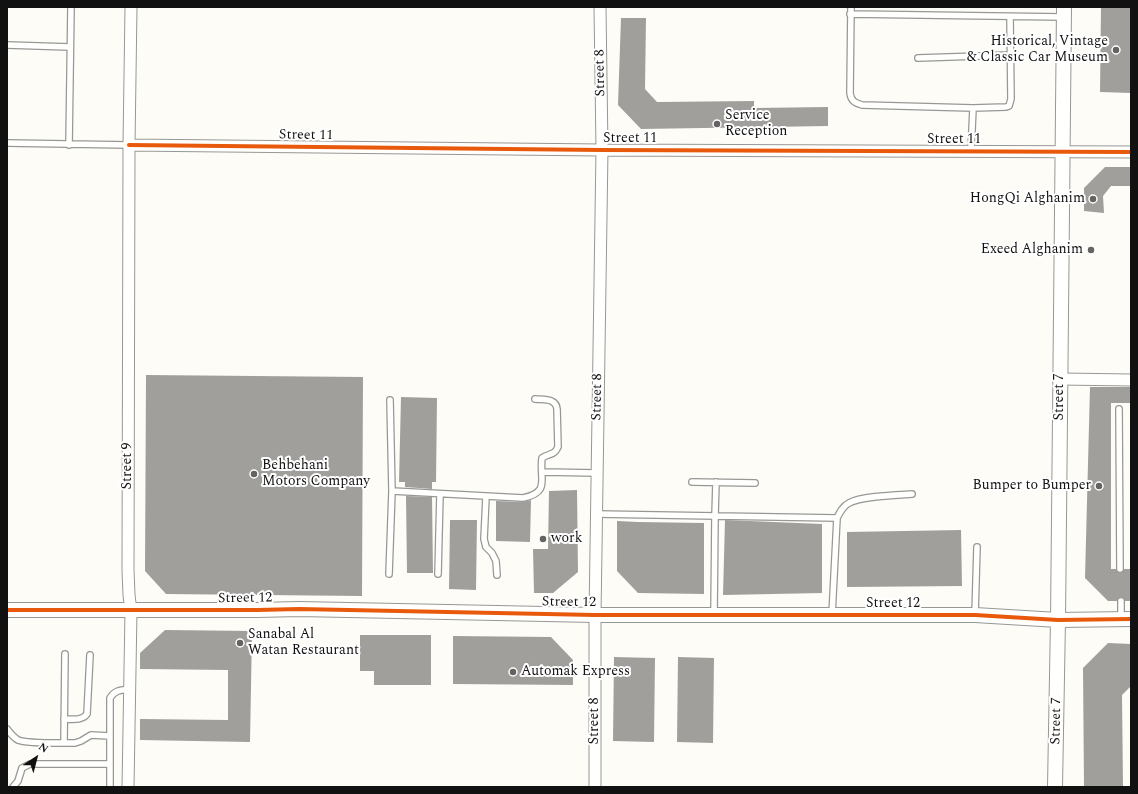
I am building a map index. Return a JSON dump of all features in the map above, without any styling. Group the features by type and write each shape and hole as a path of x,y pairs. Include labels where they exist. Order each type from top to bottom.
{"street":[{"name":"Street 9","path":"128,787 131,611 128,570 129,145 132,7"},
{"name":"Street 8","path":"595,787 596,514 602,150 600,7"},
{"name":"Street 7","path":"1055,787 1064,12"},
{"name":"Street 11","path":"129,145 602,150 1131,152"},
{"path":"1060,379 1131,380"},
{"name":"Street 12","path":"7,610 131,611 299,609 595,615 975,615 1058,620 1126,619"}],"lane":[{"path":"69,145 71,7"},
{"path":"851,7 850,93 853,102 862,105 972,108 1002,108 1009,106 1011,99 1010,16"},
{"path":"850,14 1010,16 1064,12"},
{"path":"7,45 70,46"},
{"path":"918,58 1010,55"},
{"path":"971,151 972,108"},
{"name":"Street 11","path":"7,144 129,145"},
{"path":"392,491 522,498 537,493 541,487 542,458 556,452 558,447 558,409 557,405 550,400 535,399"},
{"path":"389,574 392,491 390,400"},
{"path":"1119,409 1120,569"},
{"path":"542,472 597,473"},
{"path":"692,482 755,483"},
{"path":"714,615 716,482"},
{"path":"438,574 440,494"},
{"path":"832,615 836,518 840,510 848,504 858,500 912,494"},
{"path":"486,497 484,539 486,548 492,553 496,561 497,575"},
{"path":"596,514 836,518"},
{"path":"975,615 977,547"},
{"path":"1121,601 1126,619"},
{"path":"64,742 65,654"},
{"path":"64,719 80,719 87,714 90,655"},
{"path":"110,787 110,698 112,694 117,691 130,689"},
{"path":"7,729 14,737 25,742 78,742 91,735 110,736"},
{"path":"13,787 18,781 22,768 30,764 109,764"}],"building":[{"name":"Historical, Vintage & Classic Car Museum","path":"1101,7 1131,7 1131,93 1100,92"},
{"path":"621,18 646,18 645,89 657,102 754,101 754,108 828,107 828,126 641,129 618,105"},
{"path":"1105,167 1131,167 1131,186 1111,186 1103,196 1104,213 1084,211 1084,188"},
{"name":"Behbehani Motors Company","path":"146,375 363,377 362,596 166,594 145,571"},
{"name":"Bumper to Bumper","path":"1090,387 1131,387 1131,403 1111,403 1111,569 1116,569 1120,573 1124,569 1131,569 1131,601 1125,601 1121,597 1117,601 1108,601 1085,578"},
{"path":"401,397 437,398 436,482 432,482 432,489 405,487 405,482 399,482"},
{"path":"577,490 578,572 553,593 534,593 533,549 548,549 549,491"},
{"path":"406,496 432,497 433,573 407,573"},
{"path":"531,500 530,542 496,541 496,501 523,502"},
{"path":"450,520 477,520 476,590 449,589"},
{"path":"725,520 822,524 822,593 723,595"},
{"path":"617,521 704,523 704,594 638,593 617,571"},
{"path":"961,530 962,586 847,587 847,532"},
{"path":"165,630 252,631 250,742 140,740 140,719 228,720 228,670 140,669 140,653"},
{"path":"360,635 431,635 431,685 374,685 374,671 360,671"},
{"name":"Automak Express","path":"453,636 551,637 573,660 573,685 453,684"},
{"path":"1108,643 1131,644 1131,686 1122,695 1123,787 1084,787 1083,668"},
{"path":"614,657 655,658 654,742 613,741"},
{"path":"678,657 714,658 713,743 677,742"}],"cycle path":[{"path":"129,145 602,150 1131,152"},
{"path":"7,610 299,609 595,615 975,615 1058,620 1131,619"}],"place":[{"name":"Historical, Vintage & Classic Car Museum","path":"1116,50"},
{"name":"Service Reception","path":"717,124"},
{"name":"HongQi Alghanim","path":"1093,199"},
{"name":"Exeed Alghanim","path":"1091,250"},
{"name":"Behbehani Motors Company","path":"254,474"},
{"name":"Bumper to Bumper","path":"1099,486"},
{"name":"work","path":"543,539"},
{"name":"Sanabal Al Watan Restaurant","path":"240,643"},
{"name":"Automak Express","path":"513,672"}]}
